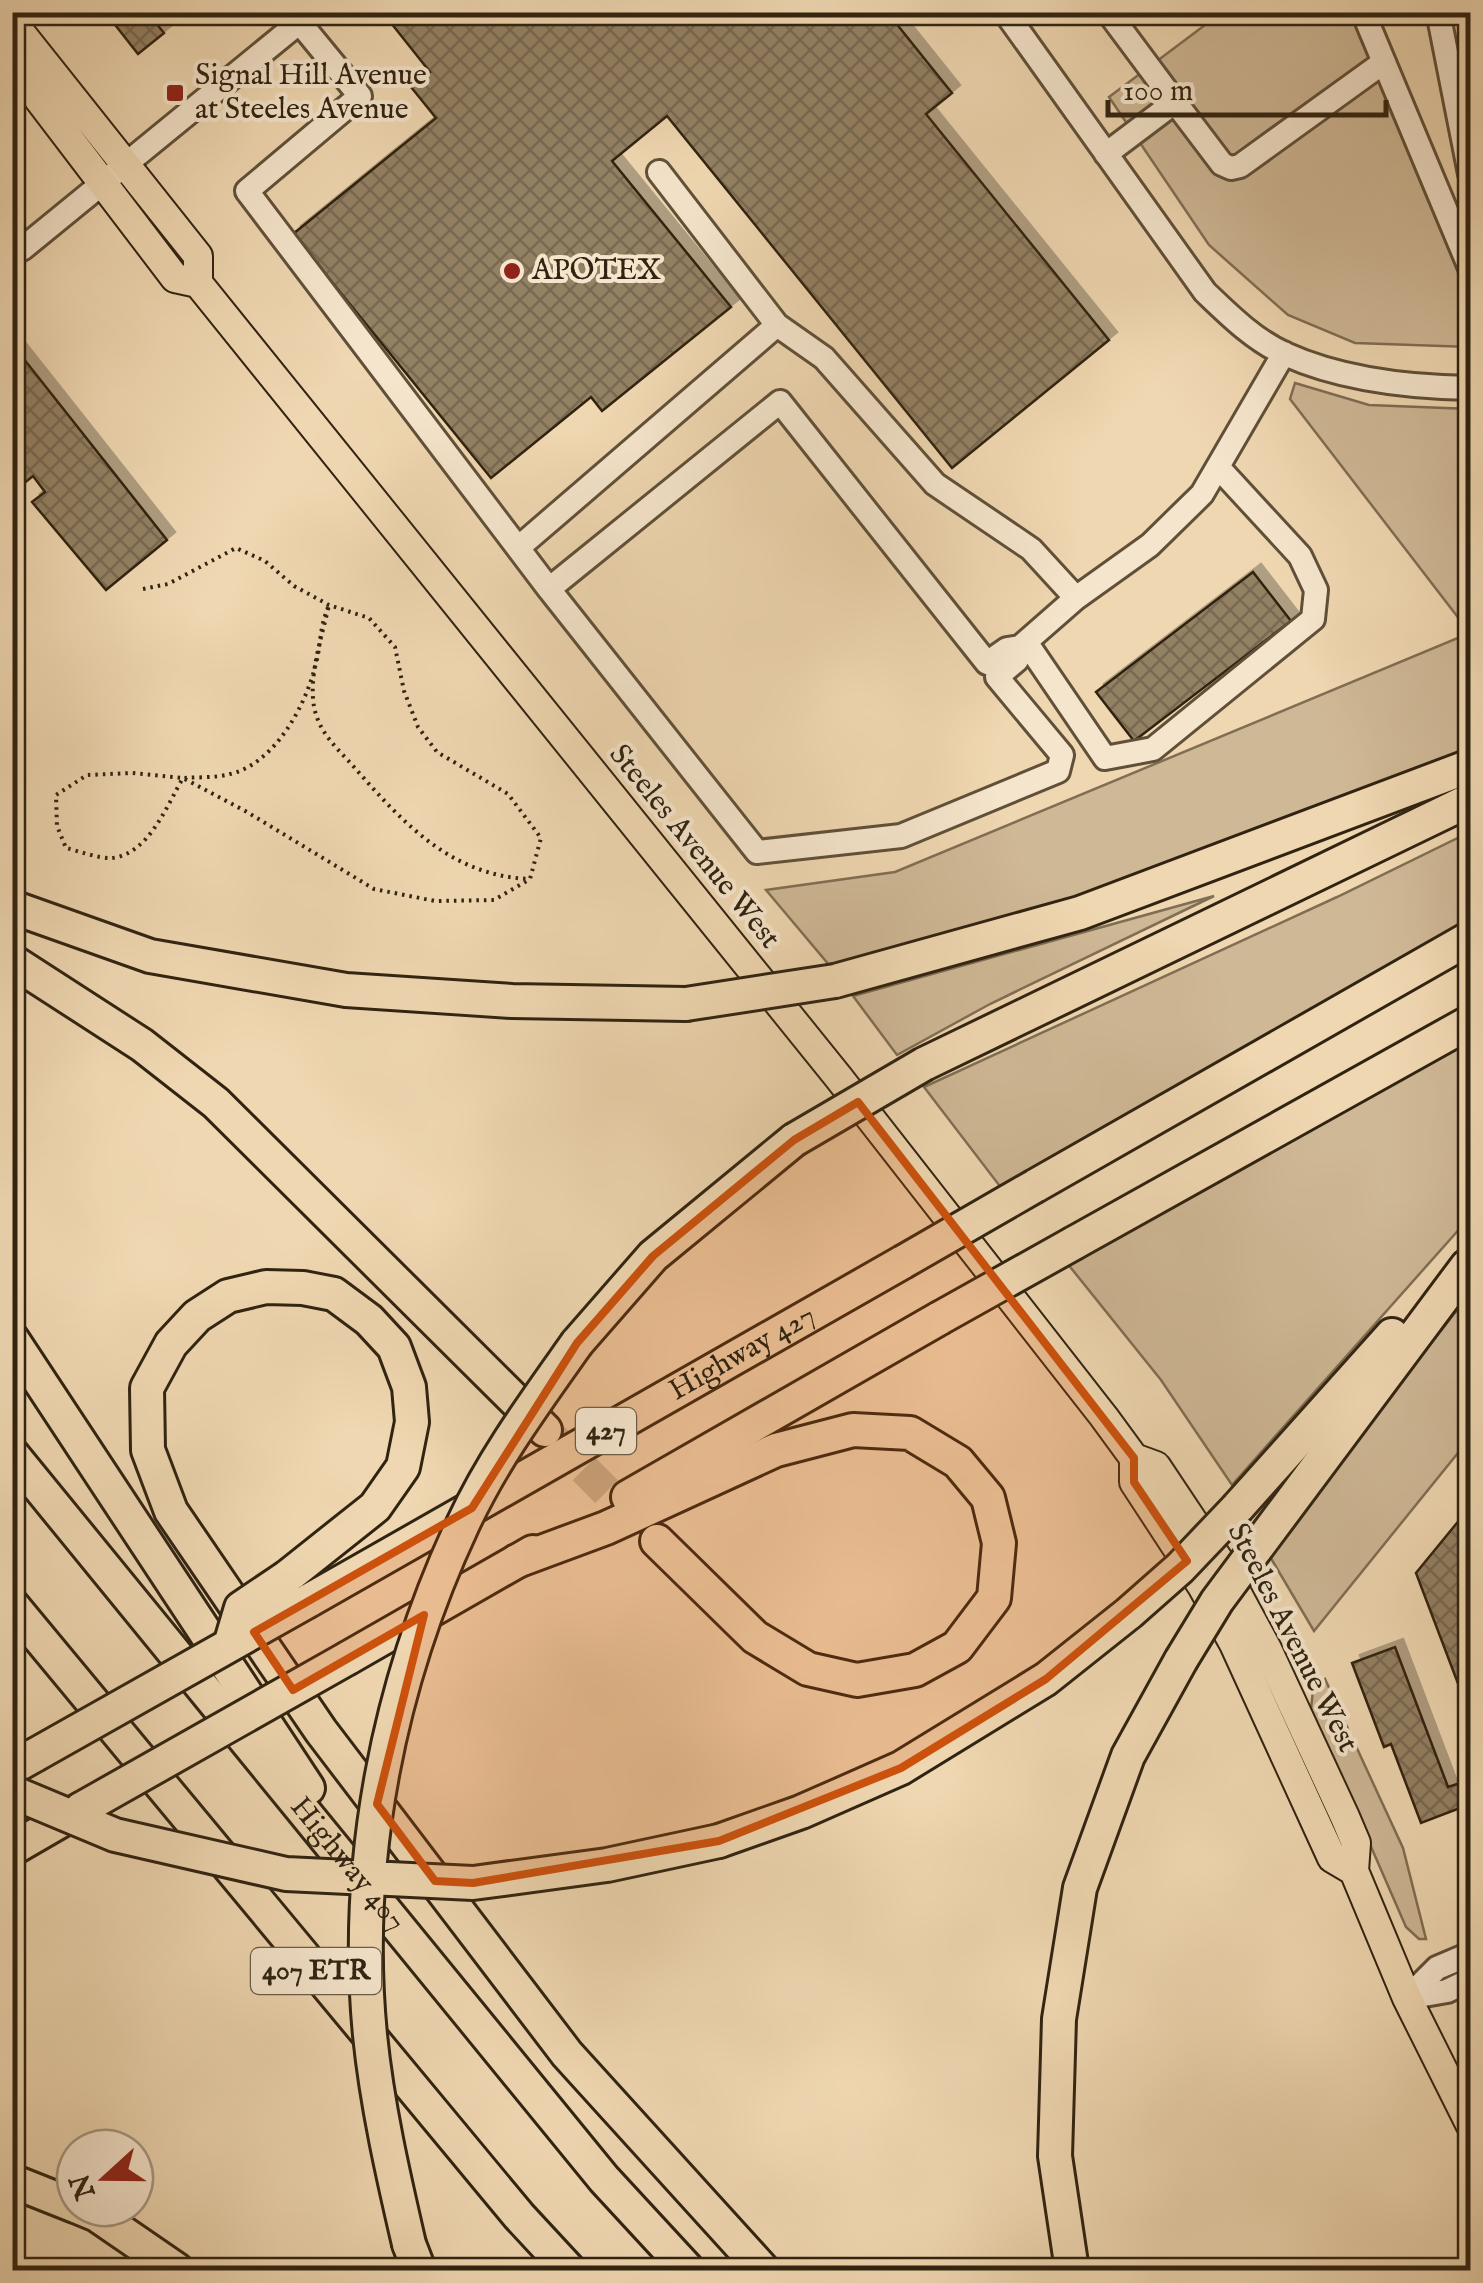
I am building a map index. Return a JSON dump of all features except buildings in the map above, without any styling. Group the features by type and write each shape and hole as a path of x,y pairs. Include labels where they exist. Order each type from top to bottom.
{"highway":[{"path":"12,908 150,956 346,990 512,1001 686,1004 835,981 1080,913 1470,766"},
{"path":"414,2257 386,2138 370,2034 366,1928 380,1788 393,1719 423,1618 464,1521 516,1429 577,1344 654,1256 794,1140 924,1064 1470,800"},
{"name":"Highway 427","path":"298,1589 904,1262 1470,938"},
{"path":"12,961 142,1045 216,1103 544,1430"},
{"name":"427","path":"12,1849 940,1318 1470,1022"},
{"path":"12,1792 115,1835 286,1874 472,1883 607,1866 719,1841 800,1812 901,1768 1046,1679 1129,1613 1180,1568 1238,1507 1396,1331 1469,1264"},
{"path":"1072,2270 1055,2156 1059,2020 1080,1888 1128,1756 1217,1600 1469,1264"},
{"path":"24,1761 230,1645 242,1608 298,1589 375,1507 402,1467 412,1422 409,1387 394,1347 368,1320 334,1294 303,1288 266,1288 228,1296 197,1316 171,1344 147,1388 148,1450 172,1511 321,1731 566,2054 763,2270"},
{"path":"12,1339 413,1946"},
{"path":"517,1561 606,1528 776,1450 854,1430 910,1433 958,1462 988,1498 999,1543 994,1598 958,1647 915,1670 857,1680 808,1670 754,1637 657,1541"},
{"name":"Highway 407","path":"12,1454 604,2179 688,2270"},
{"name":"407 ETR","path":"12,1606 519,2216 569,2270"},
{"path":"12,2181 55,2198"},
{"path":"116,2228 178,2270"}],"main road":[{"name":"Steeles Avenue West","path":"12,22 115,174"},
{"name":"Steeles Avenue West","path":"12,64 198,256 198,282 827,1064 1134,1458 1134,1482 1202,1586 1234,1644 1332,1858 1354,1871 1407,1998 1470,2124"}],"street":[{"path":"1005,12 1205,292 1238,323 1284,353 1368,379 1470,388"},
{"path":"1108,12 1222,164 1232,168 1384,62"},
{"path":"1363,12 1470,268"},
{"path":"1438,12 1470,174"},
{"path":"12,238 22,250 306,18 360,96 248,191 548,589 756,852 901,836 1058,771 1062,756 998,676 1016,660 1023,645 1076,598 1150,545 1202,494 1284,353"},
{"path":"1106,154 1175,102"},
{"path":"659,172 777,325 824,358 936,484 1032,549 1076,598"},
{"path":"518,548 777,325"},
{"path":"548,589 780,402 987,663 1008,649 1023,645"},
{"path":"1023,645 1105,758 1153,749 1313,619 1316,590 1300,556 1218,467"},
{"path":"1407,1998 1437,1968 1470,1954"},
{"path":"1407,1998 1447,1990 1470,1980"}],"path":[{"path":"144,589 168,584 236,548 264,560 294,586 329,606 369,618 395,646 404,690 418,728 437,752 508,794 541,838 530,879 494,900 436,901 374,889 248,812 183,778"},
{"path":"329,606 320,628 314,708 323,733 409,826 466,865 500,878 530,879"},
{"path":"183,778 151,832 136,849 112,858 66,848 57,826 56,795 88,776 132,773 183,778 230,774 255,764 287,732 316,666"}],"highlighted area":[{"path":"858,1102 1134,1458 1134,1482 1187,1561 1046,1679 901,1768 719,1841 473,1883 435,1881 377,1804 424,1615 293,1690 254,1632 472,1508 577,1343 653,1256 794,1140"}],"shaded area":[{"path":"1221,13 1372,13 1470,246 1470,347 1355,343 1288,315 1209,245 1109,97"},
{"path":"1295,383 1369,405 1470,409 1470,633 1290,399"},
{"path":"1470,633 1470,750 1069,902 830,966 766,890 895,872"},
{"path":"1470,832 1470,924 1002,1189 924,1087 1337,897"},
{"path":"1214,896 990,1004 897,1055 853,996"},
{"path":"1470,1035 1470,1217 1232,1485 1161,1380 1067,1263"},
{"path":"1470,1294 1470,1438 1314,1631 1269,1555"},
{"path":"1325,1679 1403,1848 1426,1939 1419,1939 1406,1927 1311,1709 1313,1690"}],"tunnel":[{"path":"550,1435 643,1528"}],"place":[{"name":"Signal Hill Avenue at Steeles Avenue","path":"175,93"},
{"name":"APOTEX","path":"512,271"}]}
